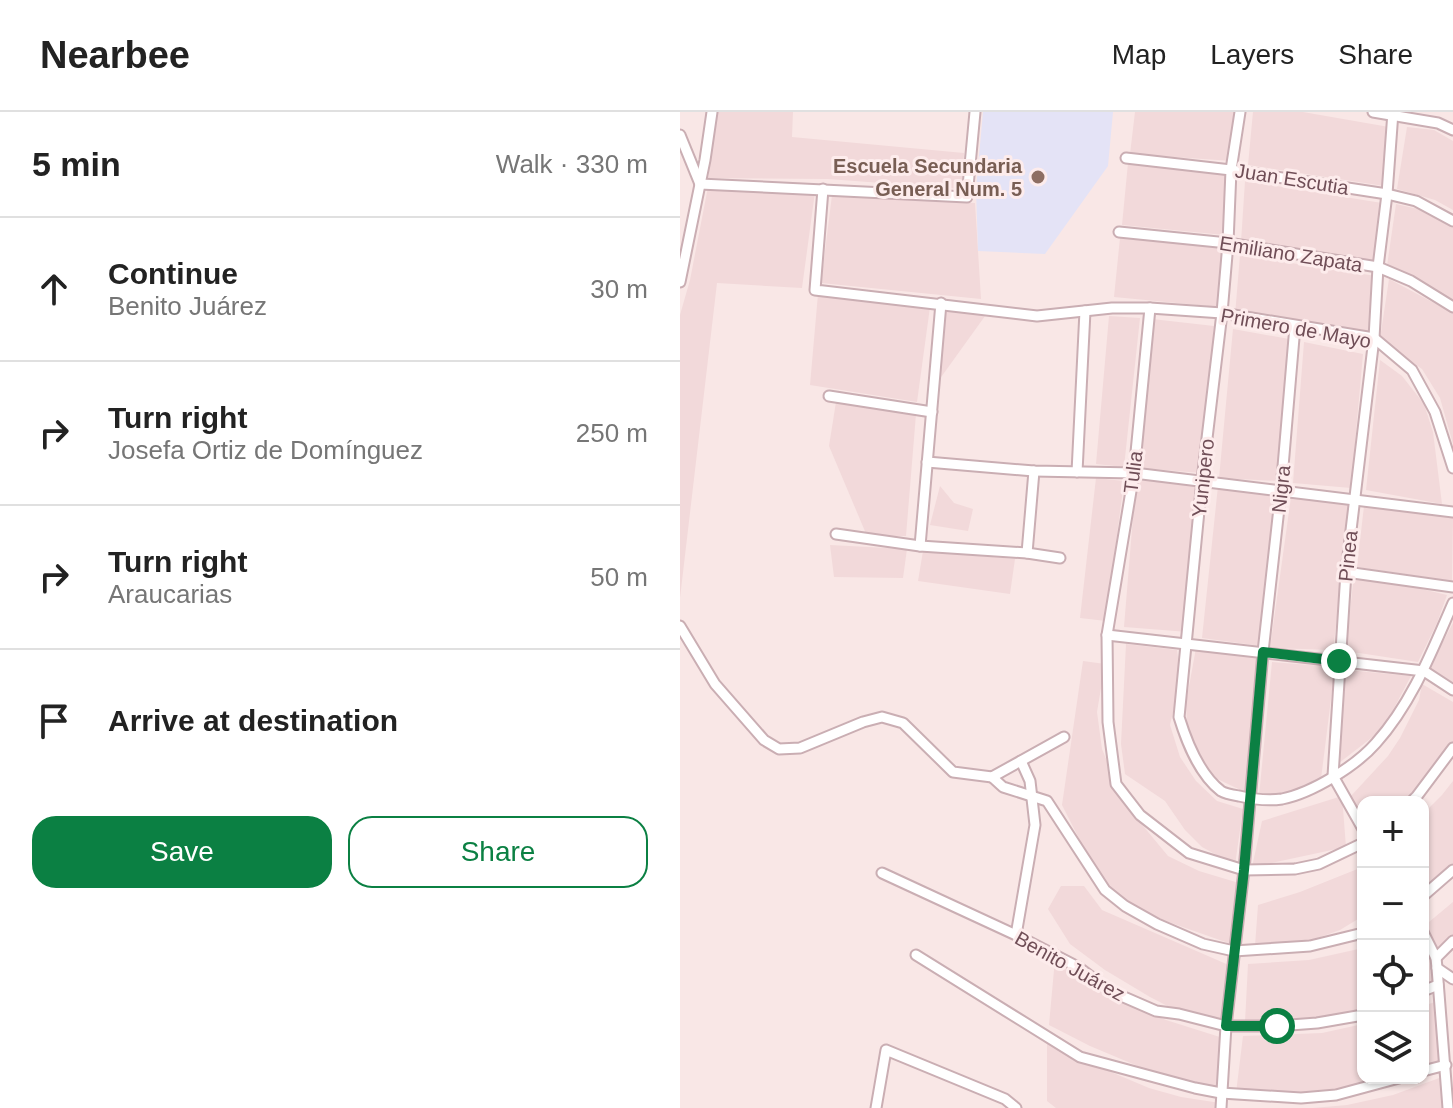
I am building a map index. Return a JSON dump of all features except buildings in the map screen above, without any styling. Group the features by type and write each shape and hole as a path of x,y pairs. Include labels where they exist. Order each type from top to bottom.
{"street":[{"path":"680,282 712,112"},
{"path":"700,184 967,197 975,112"},
{"name":"Yunipero","path":"1240,112 1231,170 1222,313 1179,717 1187,743 1205,774 1223,792 1249,799"},
{"path":"1373,112 1438,123 1453,130"},
{"name":"Pinea","path":"1333,776 1346,572 1374,338 1393,114"},
{"path":"680,135 700,184"},
{"name":"Juan Escutia","path":"1126,158 1231,170 1387,194 1416,201 1453,221"},
{"name":"Primero de Mayo","path":"823,189 815,290 1037,316 1112,308 1222,313 1374,338 1412,370 1435,412 1453,468"},
{"name":"Emiliano Zapata","path":"1119,232 1228,243 1378,267 1411,281 1453,307"},
{"path":"920,546 941,303"},
{"name":"Tulia","path":"1107,635 1134,473 1150,308"},
{"path":"1077,472 1085,311"},
{"name":"Nigra","path":"1221,1108 1226,1026 1244,870 1295,326"},
{"path":"829,396 932,412"},
{"path":"927,462 1034,471 1134,473 1453,512"},
{"path":"1027,553 1034,471"},
{"path":"836,534 920,546 1060,558"},
{"path":"1346,572 1453,587"},
{"path":"1249,799 1280,799 1305,792 1349,766 1375,744 1424,671 1453,603"},
{"path":"680,626 715,684 764,740 779,749 800,748 882,717 903,723 953,772 992,777 1003,787 1047,801 1105,890 1125,906 1157,924 1203,944 1234,951 1310,946 1357,934"},
{"path":"1357,846 1319,864 1295,869 1244,870 1189,853 1140,815 1116,784 1108,722 1107,635 1424,671 1453,690"},
{"path":"992,777 1064,737"},
{"path":"1417,796 1453,748"},
{"path":"1016,935 1035,825 1030,781 1021,761"},
{"path":"1333,776 1357,818"},
{"path":"1429,891 1453,870"},
{"name":"Benito Juárez","path":"882,873 1016,935 1078,967 1110,991 1156,1011 1226,1026 1317,1023 1357,1016"},
{"path":"1426,940 1436,963 1448,1108"},
{"path":"1436,963 1453,941"},
{"path":"916,955 1080,1057 1221,1093 1301,1098 1336,1095 1377,1084"},
{"path":"1436,963 1453,979"},
{"path":"1429,989 1438,985"},
{"path":"876,1108 886,1050 1005,1099 1016,1108"},
{"path":"1429,1069 1446,1065"}],"shaded area":[{"path":"717,112 793,112 792,137 964,153 962,189 828,179 708,178"},
{"name":"Escuela Secundaria General Num. 5","path":"983,112 1113,112 1108,166 1045,254 978,251 976,189"},
{"path":"1135,112 1237,112 1232,161 1130,154"},
{"path":"1253,112 1303,112 1389,127 1384,186 1248,165"},
{"path":"1407,127 1434,130 1453,141 1453,210 1435,200 1397,189"},
{"path":"1128,163 1230,173 1224,235 1122,225"},
{"path":"1245,181 1382,203 1375,262 1241,242"},
{"path":"708,187 815,192 802,288 717,283 680,598 680,315"},
{"path":"832,195 975,203 981,299 821,283"},
{"path":"1396,204 1418,209 1453,228 1453,303 1387,266"},
{"path":"1120,238 1223,248 1219,307 1114,297"},
{"path":"1240,255 1376,276 1367,337 1235,315"},
{"path":"1389,279 1453,313 1453,444 1440,398 1422,369 1380,339"},
{"path":"818,294 930,307 917,402 810,385"},
{"path":"946,309 985,316 934,387"},
{"path":"1109,316 1140,318 1124,467 1096,464"},
{"path":"1152,319 1214,326 1201,473 1139,468"},
{"path":"1233,329 1289,339 1278,481 1219,478"},
{"path":"1304,342 1363,354 1351,488 1293,483"},
{"path":"1380,360 1402,376 1424,404 1433,432 1442,504 1366,490"},
{"path":"836,402 916,414 906,536 867,536 829,446"},
{"path":"1096,478 1124,481 1106,621 1080,618"},
{"path":"1136,480 1200,485 1188,632 1124,627"},
{"path":"940,486 954,503 973,509 968,531 930,525"},
{"path":"1218,486 1279,492 1261,646 1202,638"},
{"path":"1291,497 1351,503 1333,650 1270,648"},
{"path":"1364,506 1453,518 1452,581 1357,567"},
{"path":"830,545 907,549 903,578 834,577"},
{"path":"923,551 1015,559 1010,594 918,581"},
{"path":"1354,573 1447,595 1418,662 1346,651"},
{"path":"1453,623 1453,685 1429,668"},
{"path":"1126,644 1177,650 1181,678 1170,725 1180,757 1196,781 1217,801 1243,809 1235,865 1202,847 1185,830 1165,801 1125,774 1121,744"},
{"path":"1196,648 1257,658 1247,793 1213,777 1191,743 1186,703"},
{"path":"1083,661 1105,664 1097,712 1102,749 1124,803 1168,856 1199,871 1239,883 1234,945 1160,919 1118,897 1095,870 1062,805"},
{"path":"1272,662 1335,667 1321,779 1289,794 1259,796"},
{"path":"1347,670 1411,676 1383,729 1335,766"},
{"path":"1422,684 1453,702 1453,742 1414,796 1357,796 1357,809 1351,796 1388,756 1419,700"},
{"path":"1453,781 1453,863 1429,882 1429,808"},
{"path":"1342,796 1346,847 1252,867 1262,821"},
{"path":"1357,869 1357,920 1315,939 1287,946 1255,946 1258,905"},
{"path":"1061,886 1084,886 1102,910 1231,966 1225,1025 1187,1016 1150,997 1070,944 1048,909"},
{"path":"1453,902 1453,940 1435,960 1433,984 1429,986 1429,940 1429,922"},
{"path":"1357,949 1357,1014 1306,1024 1245,1022 1248,964 1309,960"},
{"path":"1055,959 1131,1006 1223,1038 1219,1091 1171,1080 1049,1025"},
{"path":"1438,1001 1443,1064 1429,1068 1429,1012 1429,1004"},
{"path":"1357,1025 1357,1084 1373,1084 1348,1091 1304,1095 1236,1093 1243,1036 1322,1033"},
{"path":"1047,1038 1059,1050 1149,1088 1220,1103 1220,1108 1056,1108 1047,1101"},
{"path":"1442,1077 1443,1108 1313,1108 1347,1105 1393,1095"}],"place":[{"name":"Escuela Secundaria General Num. 5","path":"1038,177"}],"route":[{"path":"1277,1026 1226,1026 1244,870 1263,652 1339,661"}]}
